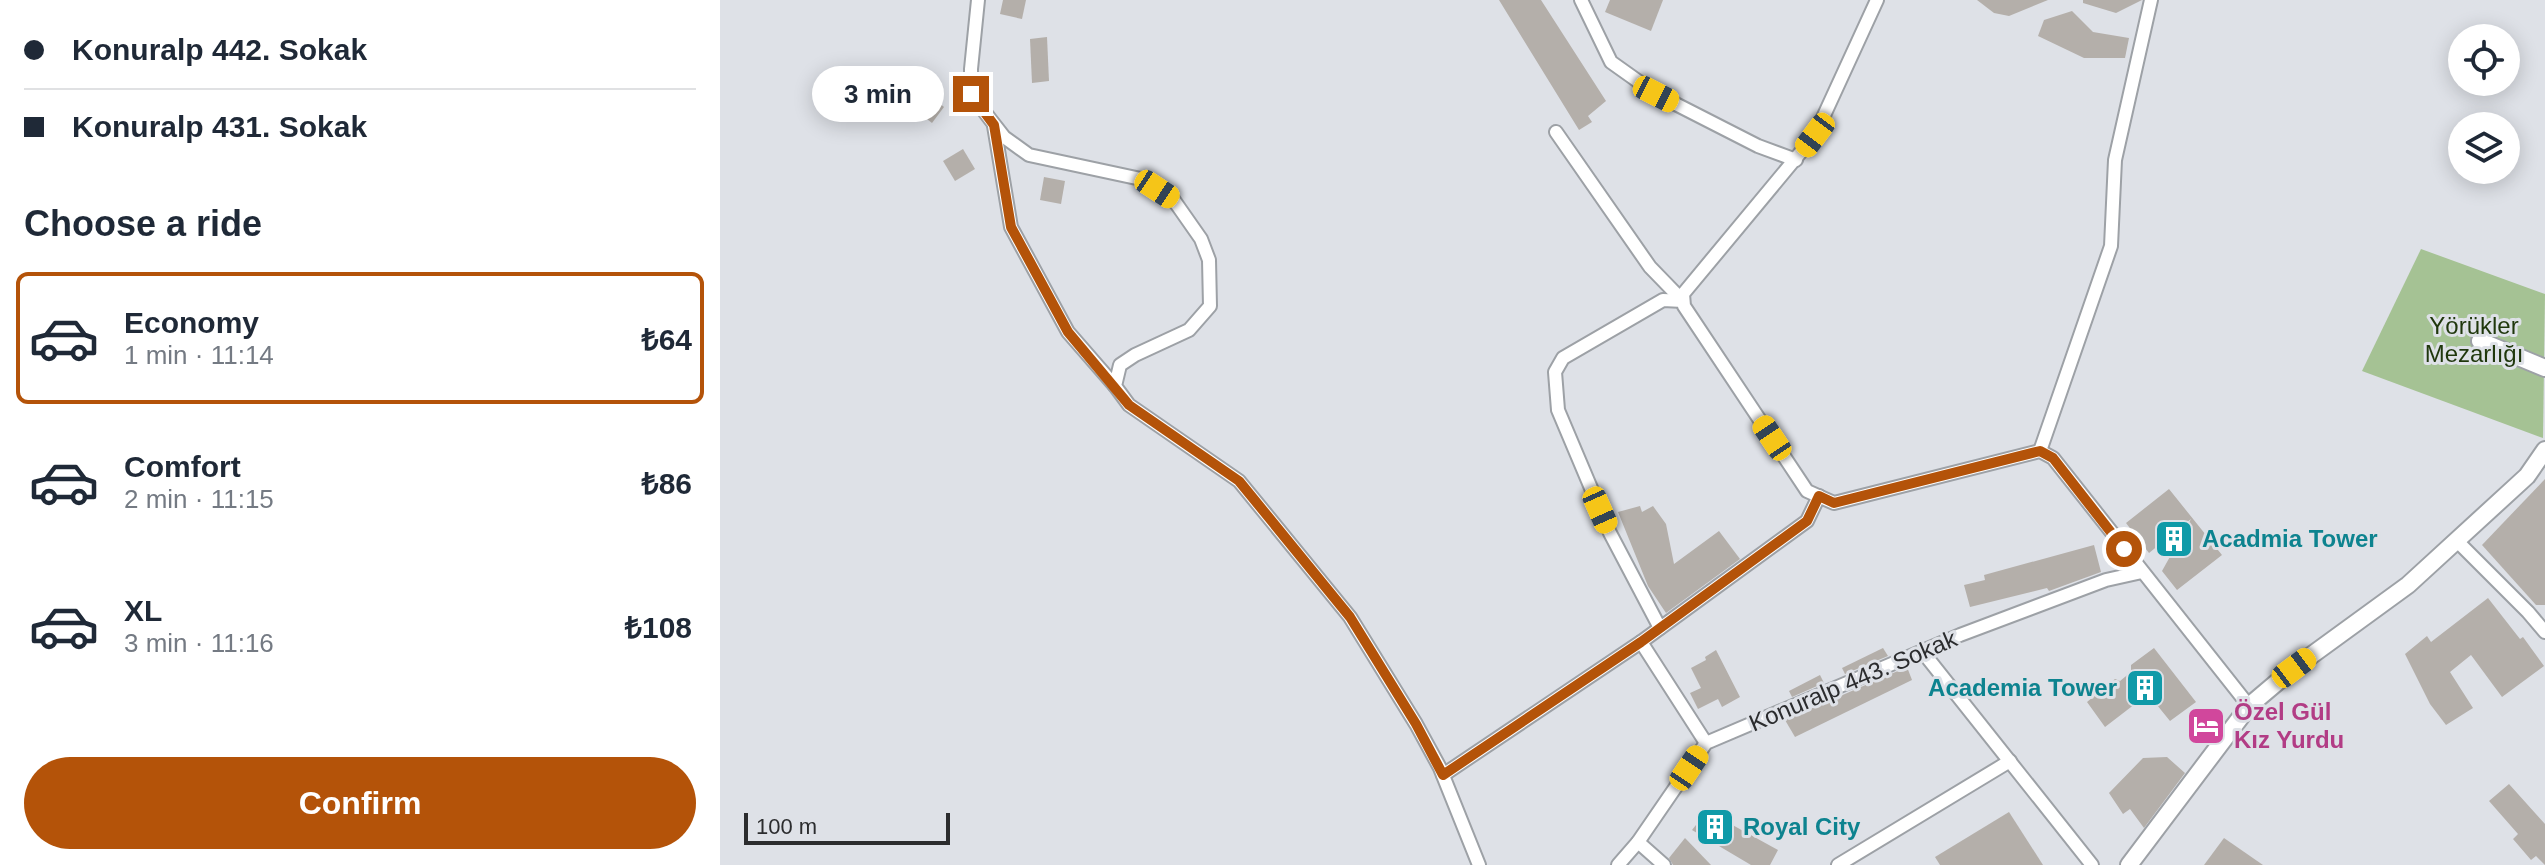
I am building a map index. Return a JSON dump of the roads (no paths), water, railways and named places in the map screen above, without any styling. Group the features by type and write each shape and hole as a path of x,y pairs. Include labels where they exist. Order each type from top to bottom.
{"street":[{"path":"978,0 971,94 1004,137 1029,155 1141,179 1173,199 1201,239 1209,260 1210,306 1189,330 1120,365 1115,386"},
{"path":"1581,0 1611,62 1656,94 1758,146 1796,160"},
{"path":"1877,0 1815,135 1683,294 1684,306 1807,491 1834,503 2040,451 2053,458 2249,706"},
{"path":"2040,451 2111,246 2115,160 2151,0"},
{"path":"994,125 1011,227 1068,332 1129,405 1239,481 1350,617 1416,724 1443,775 1479,865"},
{"path":"1556,132 1650,267 1683,301"},
{"path":"1660,628 1610,533 1580,465 1558,410 1555,372 1563,358 1663,300 1683,301"},
{"path":"2480,341 2545,368"},
{"path":"2129,865 2249,706 2306,659 2408,585 2527,476 2545,450"},
{"path":"1443,775 1641,642 1807,521 1819,496"},
{"path":"2456,540 2545,632"},
{"name":"Konuralp 443. Sokak","path":"1706,743 1922,651 2106,580 2142,572"},
{"path":"2528,612 2545,612"},
{"path":"1618,865 1638,842 1706,743 1641,642"},
{"path":"1922,651 2092,865"},
{"path":"1838,865 2010,761"},
{"path":"1638,842 1664,865"}],"place":[{"name":"Acadmia Tower","path":"2174,539"},
{"name":"Academia Tower","path":"2145,688"},
{"name":"Özel Gül Kız Yurdu","path":"2206,726"},
{"name":"Royal City","path":"1715,827"}],"park label":[{"name":"Yörükler Mezarlığı","path":"2474,340"}]}
